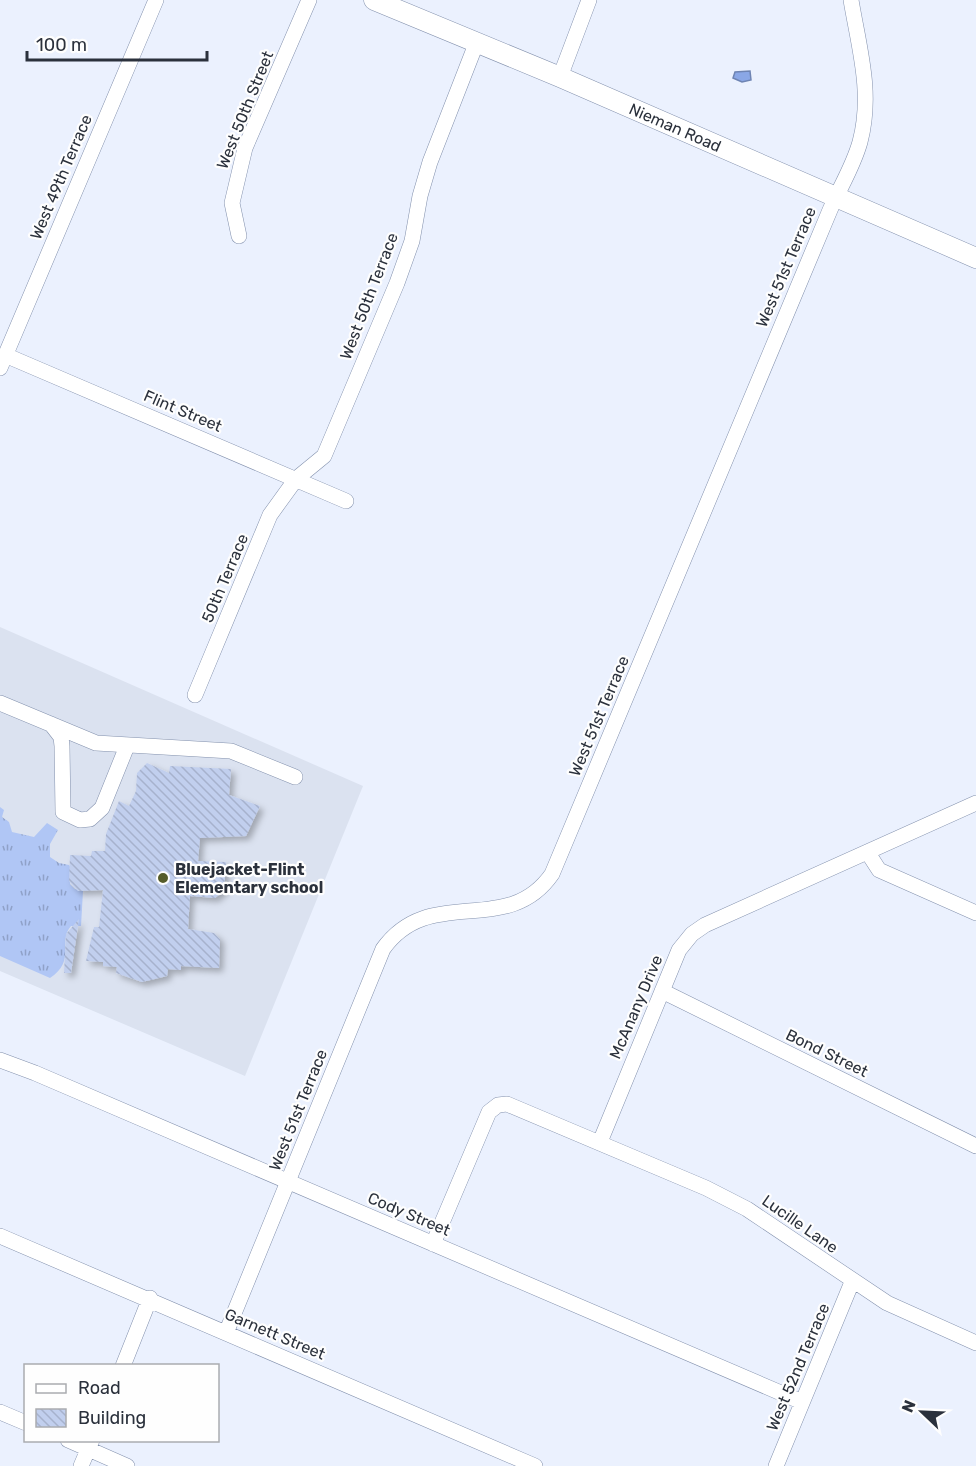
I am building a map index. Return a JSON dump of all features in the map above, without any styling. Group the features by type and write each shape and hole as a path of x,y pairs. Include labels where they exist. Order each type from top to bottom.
{"main road":[{"name":"Nieman Road","path":"374,0 560,77 976,258"}],"street":[{"name":"West 49th Terrace","path":"3,362 156,0"},
{"name":"West 50th Street","path":"239,236 232,203 245,148 309,0"},
{"path":"560,77 589,0"},
{"name":"West 51st Terrace","path":"226,1333 383,949 393,936 419,918 510,907 526,900 544,886 552,874 835,197 847,178 860,142 866,104 865,70 852,0"},
{"name":"West 50th Terrace","path":"296,479 324,456 397,283 412,241 420,196 430,162 476,44"},
{"name":"Flint Street","path":"3,362 346,501"},
{"name":"50th Terrace","path":"195,695 270,515 296,479"},
{"path":"0,703 96,743 231,751 295,777"},
{"path":"51,724 61,736 63,812 80,820 90,819 102,808 127,746"},
{"name":"McAnany Drive","path":"600,1142 679,950 692,934 705,926 976,803"},
{"path":"868,853 879,870 976,913"},
{"name":"Bond Street","path":"662,991 976,1146"},
{"name":"Cody Street","path":"0,1060 802,1402"},
{"path":"433,1244 489,1112 498,1105 507,1104 522,1108 600,1142"},
{"name":"Lucille Lane","path":"600,1142 747,1209 852,1282 896,1308 976,1343"},
{"name":"Garnett Street","path":"0,1236 150,1298 535,1466"},
{"name":"West 52nd Terrace","path":"776,1466 852,1282"},
{"path":"123,1364 150,1298"},
{"path":"0,1412 24,1422"},
{"path":"81,1466 90,1445 127,1466"}],"shaded area":[{"path":"750,71 751,80 742,82 733,78 735,72"},
{"name":"Bluejacket-Flint Elementary school","path":"0,627 363,786 245,1076 0,971"}],"green space":[{"path":"0,807 4,810 2,817 9,822 12,832 34,837 47,823 58,830 50,844 50,857 59,863 69,865 72,869 70,884 75,889 83,891 81,926 71,926 67,932 63,965 50,978 0,956"}],"building":[{"name":"Bluejacket-Flint Elementary school","path":"147,763 169,773 170,766 231,769 229,795 260,806 246,836 200,838 198,861 226,862 224,890 215,898 190,896 188,929 214,933 220,939 219,968 181,966 181,970 168,969 167,976 142,982 116,973 117,967 103,966 103,962 86,961 94,927 99,927 103,890 78,891 69,881 70,855 91,856 92,851 105,851 106,834 119,801 129,806 136,791 137,773"},
{"path":"79,919 71,973 64,973 66,934"}],"place":[{"name":"Bluejacket-Flint Elementary school","path":"163,878"}]}
